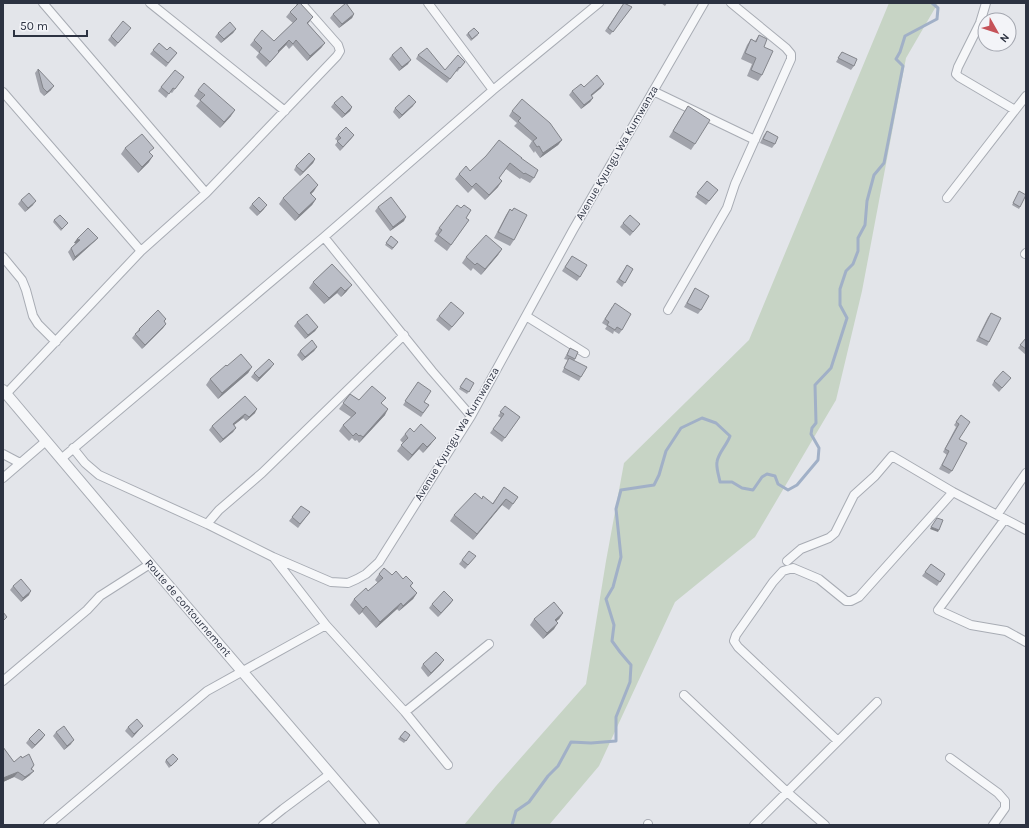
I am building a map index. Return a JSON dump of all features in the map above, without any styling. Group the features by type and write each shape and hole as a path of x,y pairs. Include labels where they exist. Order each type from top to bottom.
{"street":[{"path":"43,3 206,193"},
{"path":"150,3 285,111"},
{"path":"5,392 56,342 141,252 206,193 338,56 340,51 338,45 301,3"},
{"path":"428,3 493,90"},
{"path":"61,458 324,237 493,90 599,3"},
{"name":"Avenue Kyungu Wa Kumwanza","path":"73,448 85,463 99,475 207,524 273,557 331,582 348,583 366,574 379,562 471,416 573,230 704,3"},
{"path":"668,310 727,208 735,184 791,60 791,54 731,3"},
{"path":"986,3 980,23 956,74 1015,110"},
{"path":"653,91 755,140"},
{"path":"3,92 141,252"},
{"path":"947,198 1026,96"},
{"path":"324,237 432,371 471,416"},
{"path":"3,257 22,280 33,316 38,324 56,342"},
{"path":"526,316 585,353"},
{"path":"207,524 227,502 262,473 404,335"},
{"name":"Route de contournement","path":"5,392 150,564 374,825"},
{"path":"3,478 46,441"},
{"path":"3,454 20,463"},
{"path":"786,561 801,549 829,538 835,533 854,495 875,476 892,456 953,492 1026,530"},
{"path":"1026,473 1001,517 938,610 972,625 1006,631 1026,642"},
{"path":"838,741 738,647 734,641 736,635 773,582 784,571 793,568 819,580 846,601 851,601 859,597 953,492"},
{"path":"273,557 326,625 405,712 448,765"},
{"path":"3,681 87,610 100,596 150,564"},
{"path":"48,825 206,691 326,625"},
{"path":"405,712 489,644"},
{"path":"684,695 787,792 826,825"},
{"path":"754,825 877,702"},
{"path":"950,758 998,793 1005,801 1005,808 993,825"},
{"path":"263,825 330,774"}],"green space":[{"path":"889,3 938,3 906,58 862,291 836,400 755,537 675,602 599,766 549,825 464,825 496,786 586,684 624,463 749,340"}],"building":[{"path":"299,3 313,17 307,23 325,43 310,56 296,40 293,44 289,40 270,62 259,52 262,48 254,40 262,30 274,41 297,19 290,12"},
{"path":"346,3 354,14 342,24 333,14"},
{"path":"624,3 632,7 613,32 608,28"},
{"path":"123,21 131,28 118,43 111,36"},
{"path":"230,22 236,29 224,39 218,33"},
{"path":"474,28 479,33 472,39 468,33"},
{"path":"759,35 767,39 764,47 773,51 762,75 751,70 756,58 745,53 751,39 756,42"},
{"path":"159,43 167,50 170,47 177,53 168,63 153,50"},
{"path":"401,47 411,60 402,67 392,55"},
{"path":"427,48 445,70 458,55 465,62 450,79 418,55"},
{"path":"842,52 857,59 854,66 838,58"},
{"path":"38,69 54,86 47,92 43,88"},
{"path":"175,70 184,77 169,94 161,87"},
{"path":"597,75 604,84 591,95 593,98 584,105 572,91 581,84 584,87"},
{"path":"204,83 235,110 224,122 200,100 205,95 198,90"},
{"path":"409,95 416,102 402,115 395,108"},
{"path":"342,96 352,107 345,114 334,103"},
{"path":"522,99 550,123 562,140 543,153 539,146 537,147 533,141 537,138 518,121 521,118 512,111"},
{"path":"688,106 710,120 695,144 673,131"},
{"path":"346,127 354,135 343,147 337,141 341,138 338,135"},
{"path":"767,131 778,137 775,144 763,139"},
{"path":"142,134 154,148 149,152 153,156 142,167 125,148"},
{"path":"499,140 538,170 534,178 525,173 524,174 510,163 499,178 502,181 489,195 476,183 472,187 459,174 466,166 470,171 486,156"},
{"path":"309,153 315,159 303,172 296,166"},
{"path":"308,174 318,185 310,193 316,199 299,215 283,198"},
{"path":"707,181 718,190 709,201 697,193"},
{"path":"1019,191 1026,195 1020,207 1013,203"},
{"path":"29,193 36,201 28,208 21,200"},
{"path":"259,197 267,205 260,212 252,204"},
{"path":"391,197 406,217 393,227 378,207"},
{"path":"457,205 461,208 464,205 471,210 466,218 469,220 451,245 438,235 442,230 439,228"},
{"path":"514,208 527,215 514,240 498,232 510,209 512,211"},
{"path":"60,215 68,223 62,229 54,220"},
{"path":"630,215 640,224 633,232 623,223"},
{"path":"88,228 98,238 75,257 71,248 80,240 77,239"},
{"path":"486,235 502,249 485,269 477,263 475,265 466,257"},
{"path":"391,236 398,242 393,248 386,243"},
{"path":"572,256 587,265 580,277 565,267"},
{"path":"332,264 352,285 345,291 341,287 329,298 313,282"},
{"path":"627,265 633,269 625,283 619,279"},
{"path":"695,288 709,296 701,310 687,303"},
{"path":"451,302 464,313 452,327 439,316"},
{"path":"615,303 631,314 622,330 617,327 615,330 607,325 609,322 605,319"},
{"path":"158,310 166,319 164,321 166,324 145,345 135,334"},
{"path":"991,313 1001,318 989,342 979,337"},
{"path":"307,314 318,327 308,335 297,322"},
{"path":"1026,338 1026,349 1020,345"},
{"path":"312,340 317,347 305,357 300,351"},
{"path":"570,348 578,352 575,359 567,355"},
{"path":"241,354 252,367 222,393 210,379"},
{"path":"569,358 587,367 581,377 564,368"},
{"path":"269,359 274,364 259,378 254,373"},
{"path":"1003,371 1011,378 1002,388 994,381"},
{"path":"466,378 474,383 469,392 460,387"},
{"path":"418,382 431,391 424,402 429,405 423,413 405,401"},
{"path":"372,386 386,398 381,403 388,409 363,437 356,433 353,436 343,425 356,413 343,403 350,394 359,400"},
{"path":"245,396 257,409 249,417 245,414 233,424 236,428 223,439 212,426"},
{"path":"505,406 520,417 505,438 493,429 504,414 500,412"},
{"path":"961,415 970,422 959,439 967,443 952,471 942,465 949,451 945,449 959,424 956,422"},
{"path":"421,424 436,438 427,447 423,443 412,455 401,445 408,438 405,434 410,428 414,432"},
{"path":"504,487 518,497 513,504 506,499 477,534 454,515 475,493 482,499 483,496 493,504"},
{"path":"301,506 310,512 300,524 292,517"},
{"path":"937,518 943,520 939,530 931,527"},
{"path":"469,551 476,556 468,565 462,560"},
{"path":"931,564 945,574 940,582 925,572"},
{"path":"384,568 392,575 396,571 403,579 406,576 413,583 410,586 417,593 403,606 401,603 380,622 366,606 363,609 354,599 366,588 368,591 383,578 379,574"},
{"path":"21,579 31,591 23,598 13,586"},
{"path":"444,591 453,600 441,613 432,604"},
{"path":"554,602 563,613 555,620 558,623 547,633 534,619"},
{"path":"3,612 7,617 3,621"},
{"path":"436,652 444,660 431,673 423,664"},
{"path":"137,719 143,726 134,734 128,727"},
{"path":"64,726 74,740 67,746 56,732"},
{"path":"39,729 45,735 35,745 29,739"},
{"path":"405,731 410,735 406,741 400,737"},
{"path":"3,747 14,762 21,756 22,758 29,754 34,765 31,769 34,771 25,777 18,772 3,778"},
{"path":"173,754 178,759 171,766 166,760"}],"waterway":[{"path":"512,825 516,811 529,802 548,776 558,766 571,742 591,743 616,741 616,717 630,682 631,665 612,641 614,625 606,599 613,587 621,557 616,509 621,490 654,485 659,475 666,451 681,428 702,418 716,423 730,436 717,462 720,482 732,482 742,488 753,490 762,477 767,474 775,476 778,484 788,490 797,485 818,460 819,448 811,434 812,428 816,423 815,385 831,368 847,318 840,305 840,289 846,271 853,264 858,251 858,238 865,225 867,201 874,175 884,163 903,66 896,59 905,36 937,19 938,8 932,3"}]}
